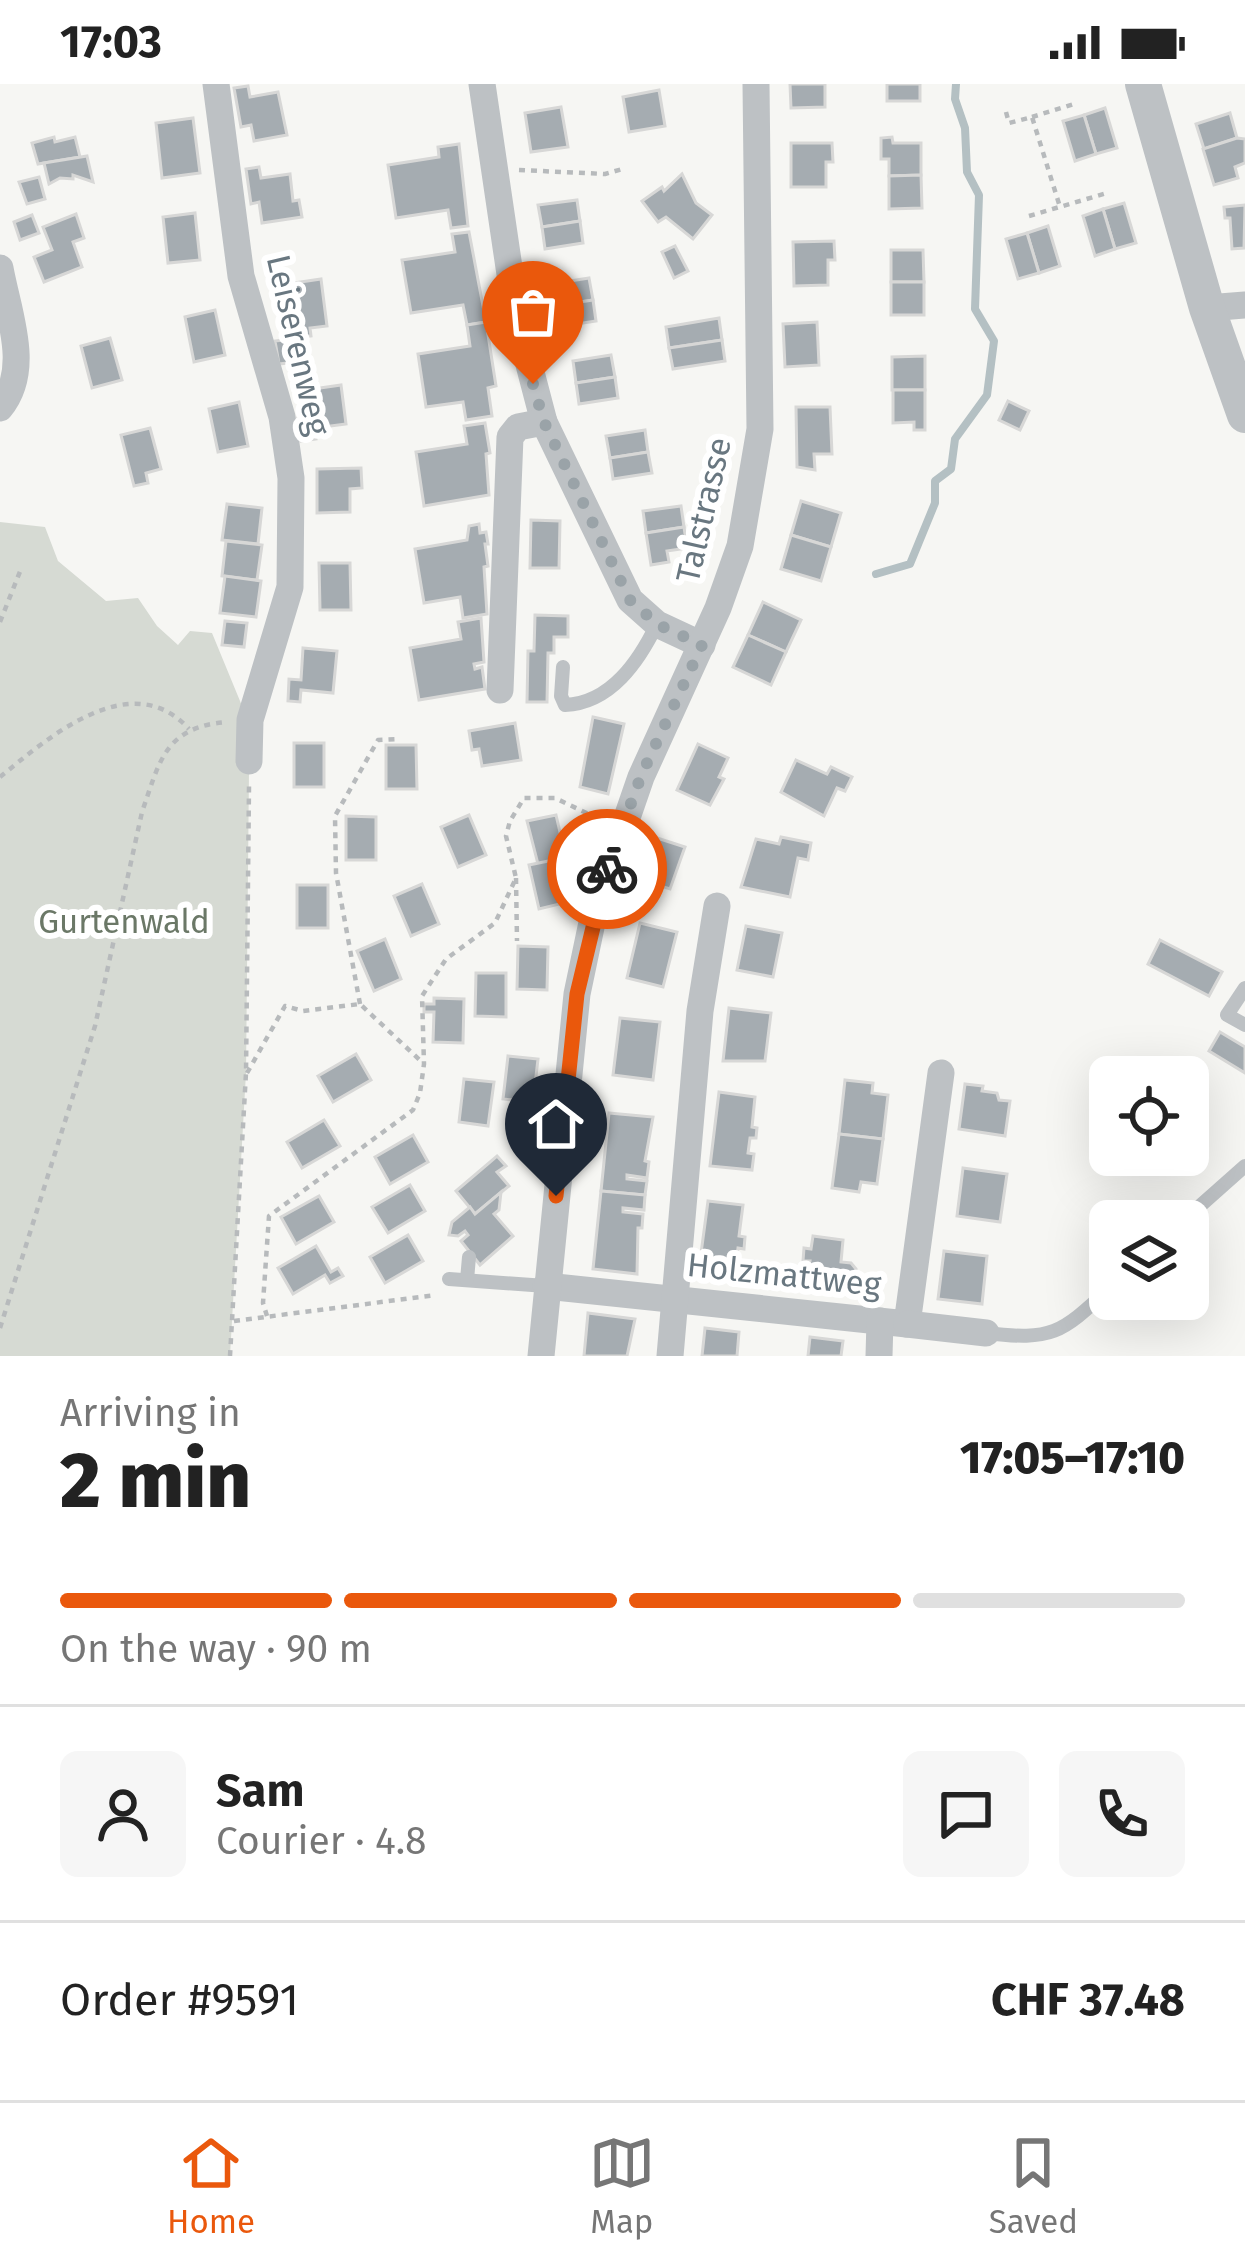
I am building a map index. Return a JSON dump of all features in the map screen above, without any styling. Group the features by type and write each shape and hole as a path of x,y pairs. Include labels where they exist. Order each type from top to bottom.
{"street":[{"name":"Leiserenweg","path":"216,84 242,276 282,417 290,478 290,587 250,720 249,761"},
{"path":"482,84 516,315 544,422 630,600 657,624 702,645"},
{"name":"Talstrasse","path":"541,1356 577,994 594,913 621,830 740,546 760,429 756,84"},
{"path":"1143,84 1208,308 1245,415"},
{"path":"0,268 18,367 12,393 0,408"},
{"path":"1208,308 1245,305"},
{"path":"500,690 510,437 518,427 544,422"},
{"path":"670,1356 700,1011 717,906"},
{"name":"Holzmattweg","path":"546,1286 894,1323 940,1073"},
{"path":"879,1356 894,1323 986,1333"}],"lane":[{"path":"563,667 561,696 566,704 599,695 624,676 657,624"},
{"path":"1245,988 1227,1016 1245,1025"},
{"path":"1207,1200 1245,1166"},
{"path":"467,1280 469,1257"},
{"path":"449,1279 546,1286"},
{"path":"986,1333 1054,1334 1089,1305"}],"path":[{"path":"1006,112 1009,123 1074,104"},
{"path":"1031,117 1060,207"},
{"path":"513,170 605,174 626,168"},
{"path":"1029,216 1108,193"},
{"path":"0,622 21,569"},
{"path":"0,777 82,716 142,702 178,717 189,729"},
{"path":"0,1328 94,1026 142,812 164,756 189,729 250,720"},
{"path":"399,739 378,740 335,816 336,873 360,1004 424,1064"},
{"path":"230,1356 246,1073 249,761"},
{"path":"517,941 516,878 506,836 524,798 554,798 621,830"},
{"path":"267,1316 263,1303 269,1216 413,1110 424,1064 422,996 446,958 495,923 516,878"},
{"path":"246,1073 285,1006 303,1011 360,1004"},
{"path":"234,1321 445,1294 449,1279"}],"green space":[{"name":"Gurtenwald","path":"0,522 45,527 58,561 106,601 138,598 157,626 178,645 190,631 212,633 247,718 246,1073 230,1356 0,1356"}],"building":[{"path":"790,84 825,84 825,107 791,108"},
{"path":"887,84 920,84 920,101 887,101"},
{"path":"248,86 250,97 278,92 287,135 254,141 251,125 241,127 234,88"},
{"path":"659,90 665,126 629,132 623,97"},
{"path":"561,107 568,147 531,152 525,113"},
{"path":"1105,108 1117,148 1096,154 1084,115"},
{"path":"1230,113 1237,138 1204,149 1196,124"},
{"path":"1084,115 1096,154 1075,161 1063,121"},
{"path":"193,118 200,173 162,178 156,123"},
{"path":"54,137 55,142 75,137 80,157 38,164 32,143"},
{"path":"892,137 893,143 921,143 921,175 889,176 889,159 881,159 881,138"},
{"path":"1245,139 1245,163 1235,167 1238,178 1214,185 1203,149"},
{"path":"791,143 832,143 826,187 791,187"},
{"path":"459,144 468,226 451,228 448,210 396,218 388,165 439,157 438,147"},
{"path":"87,156 93,182 73,175 73,179 60,178 49,184 44,163"},
{"path":"259,167 261,178 290,174 293,201 299,200 302,217 262,223 259,202 251,204 246,169"},
{"path":"682,174 696,203 712,215 693,239 666,217 658,222 642,201 662,187 664,191"},
{"path":"921,175 922,208 889,209 889,176"},
{"path":"39,177 45,199 27,204 19,182"},
{"path":"577,200 580,221 542,227 538,205"},
{"path":"1124,203 1136,243 1115,249 1103,209"},
{"path":"1245,205 1244,248 1232,249 1230,218 1225,218 1224,207"},
{"path":"1103,209 1115,249 1095,256 1083,216"},
{"path":"195,213 200,260 168,263 163,217"},
{"path":"76,214 84,238 73,242 82,267 44,282 34,257 52,250 43,227"},
{"path":"32,215 39,233 20,240 14,222"},
{"path":"580,221 583,243 545,249 542,227"},
{"path":"1048,226 1060,266 1039,273 1027,233"},
{"path":"469,232 486,322 467,325 463,305 411,313 402,260 455,252 452,234"},
{"path":"1027,233 1039,273 1018,279 1006,239"},
{"path":"834,241 828,285 794,286 793,242"},
{"path":"675,246 688,271 674,278 662,252"},
{"path":"891,250 923,250 924,282 891,282"},
{"path":"589,278 593,300 554,306 551,284"},
{"path":"321,279 327,326 310,328 311,336 283,340 278,304 290,302 287,284"},
{"path":"891,282 924,282 924,315 891,315"},
{"path":"593,300 596,321 557,327 554,306"},
{"path":"215,310 225,355 194,362 185,317"},
{"path":"719,318 722,340 669,348 666,327"},
{"path":"486,322 496,386 488,388 492,416 466,420 463,402 426,407 418,354 470,346 467,325"},
{"path":"817,322 819,365 785,367 783,324"},
{"path":"110,338 122,380 92,388 81,346"},
{"path":"301,338 304,361 279,364 275,341"},
{"path":"722,340 725,361 673,369 669,348"},
{"path":"611,355 615,377 576,383 573,361"},
{"path":"925,356 925,390 892,390 892,357"},
{"path":"615,377 618,398 579,404 576,383"},
{"path":"341,385 346,424 315,428 316,439 301,441 298,418 310,416 306,390"},
{"path":"893,390 925,390 925,430 914,430 914,422 893,423"},
{"path":"1008,401 1029,411 1020,430 999,420"},
{"path":"239,402 248,446 218,452 209,409"},
{"path":"796,407 830,407 832,454 814,454 815,470 797,467"},
{"path":"485,423 489,495 424,506 416,452 467,444 464,426"},
{"path":"150,428 161,469 146,473 148,483 134,486 121,435"},
{"path":"645,430 648,452 610,458 606,436"},
{"path":"648,452 652,473 613,479 610,458"},
{"path":"361,468 362,488 350,489 350,512 317,513 317,469"},
{"path":"801,501 841,513 831,547 791,535"},
{"path":"227,504 262,508 258,544 222,540"},
{"path":"681,506 684,527 646,533 643,511"},
{"path":"531,520 560,521 559,568 530,568"},
{"path":"479,524 488,544 488,566 484,567 487,614 463,618 460,597 424,603 415,549 467,540 469,526"},
{"path":"684,527 687,548 667,551 669,562 651,565 646,533"},
{"path":"791,535 831,547 821,581 781,569"},
{"path":"226,541 262,545 257,580 222,576"},
{"path":"319,563 350,563 351,610 320,610"},
{"path":"225,576 261,581 256,617 220,613"},
{"path":"763,602 801,620 786,652 748,635"},
{"path":"535,615 568,616 568,637 554,637 554,653 548,653 547,702 527,702 528,651 534,651"},
{"path":"481,618 484,662 474,664 475,669 482,667 485,689 419,700 410,648 461,639 458,622"},
{"path":"225,621 247,623 244,647 222,645"},
{"path":"748,635 786,652 771,685 733,667"},
{"path":"303,648 337,651 333,693 301,690 300,702 288,701 289,679 301,680"},
{"path":"593,717 624,724 608,794 580,787"},
{"path":"515,723 521,760 482,766 479,749 472,750 469,731"},
{"path":"294,743 324,743 324,787 294,787"},
{"path":"698,744 728,758 719,777 724,779 710,805 677,790"},
{"path":"386,745 416,745 417,789 386,789"},
{"path":"796,760 827,774 831,767 852,777 845,791 837,788 824,816 781,792"},
{"path":"469,815 486,855 458,867 441,827"},
{"path":"556,815 566,858 538,864 527,821"},
{"path":"346,816 376,817 376,860 346,860"},
{"path":"654,837 685,847 670,889 641,880"},
{"path":"781,837 811,843 808,860 798,858 790,897 741,887 756,839 779,844"},
{"path":"558,859 568,902 539,909 529,865"},
{"path":"422,884 439,924 411,936 394,896"},
{"path":"297,885 328,885 328,928 297,928"},
{"path":"640,923 677,932 663,987 627,978"},
{"path":"746,926 782,933 773,977 737,970"},
{"path":"385,939 401,979 374,991 357,951"},
{"path":"1160,940 1222,972 1209,996 1148,964"},
{"path":"518,946 548,947 547,990 517,989"},
{"path":"476,973 506,973 506,1017 475,1016"},
{"path":"434,998 464,999 463,1043 433,1042 434,1012 424,1012 424,1004 434,1004"},
{"path":"729,1008 771,1013 765,1061 723,1061"},
{"path":"620,1018 660,1022 653,1080 613,1075"},
{"path":"1220,1032 1245,1047 1245,1073 1209,1051"},
{"path":"356,1054 371,1080 333,1102 318,1076"},
{"path":"508,1056 538,1059 533,1102 503,1099"},
{"path":"464,1079 494,1082 488,1126 459,1122"},
{"path":"845,1080 873,1083 872,1093 888,1095 883,1139 839,1134"},
{"path":"965,1084 983,1086 982,1091 1010,1101 1005,1136 959,1129"},
{"path":"719,1092 755,1097 752,1127 757,1128 756,1138 750,1138 748,1153 754,1154 752,1170 710,1166"},
{"path":"609,1113 653,1117 645,1161 649,1162 647,1178 627,1175 627,1179 647,1181 645,1195 601,1191"},
{"path":"324,1120 340,1146 302,1168 287,1142"},
{"path":"839,1134 883,1139 877,1184 861,1182 859,1192 832,1188"},
{"path":"413,1135 428,1162 390,1184 375,1157"},
{"path":"497,1156 506,1166 497,1172 509,1186 475,1214 456,1191"},
{"path":"963,1168 1007,1174 1000,1222 957,1216"},
{"path":"410,1185 425,1211 388,1233 372,1207"},
{"path":"601,1191 645,1195 644,1210 623,1208 623,1212 643,1214 637,1274 593,1269"},
{"path":"501,1192 494,1214 513,1236 480,1265 461,1241 468,1235 465,1231 449,1235 452,1222 470,1207 475,1214"},
{"path":"319,1196 334,1222 296,1244 281,1217"},
{"path":"708,1201 743,1205 739,1236 745,1237 744,1249 738,1248 736,1263 743,1263 741,1281 698,1276"},
{"path":"408,1235 423,1261 385,1283 370,1257"},
{"path":"813,1236 843,1240 841,1262 856,1269 854,1284 848,1288 807,1283 810,1261 803,1261 804,1248 811,1249"},
{"path":"316,1246 331,1272 338,1268 343,1276 330,1283 325,1275 293,1294 278,1268"},
{"path":"944,1251 987,1256 982,1304 938,1299"},
{"path":"588,1313 635,1319 627,1356 584,1356"},
{"path":"705,1328 739,1332 737,1356 702,1356"},
{"path":"810,1337 843,1341 841,1356 808,1356"}],"waterway":[{"path":"876,574 910,564 935,503 935,481 951,469 955,439 987,395 994,341 975,309 979,195 967,172 956,84"}],"way so far":[{"path":"533,384 544,422 630,600 657,624 702,645 641,776 607,869"}],"route":[{"path":"556,1196 577,994 607,869"}]}
